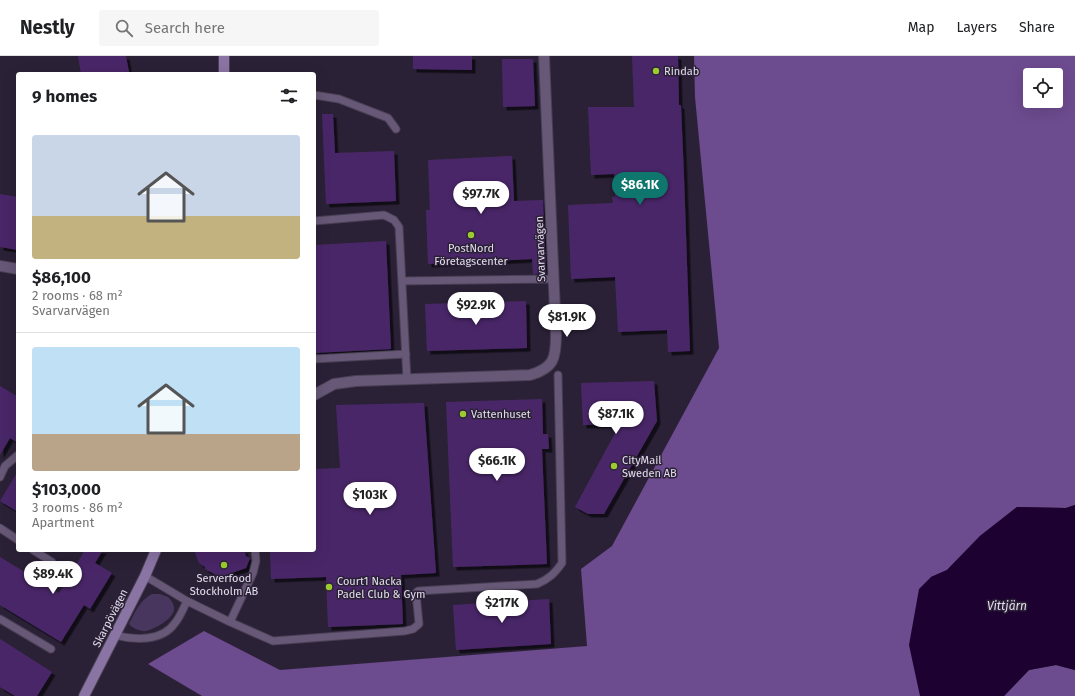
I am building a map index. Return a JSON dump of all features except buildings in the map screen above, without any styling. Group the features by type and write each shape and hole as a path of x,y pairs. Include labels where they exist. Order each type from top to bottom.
{"street":[{"path":"224,56 224,72"},
{"name":"Svarvarvägen","path":"316,394 334,384 356,381 523,376 545,369 552,362 555,356 556,335 544,56"},
{"path":"0,266 16,269"},
{"name":"Skarpövägen","path":"84,696 145,576 155,552"}],"lane":[{"path":"316,95 339,99 388,118 396,129"},
{"path":"316,221 384,215 394,220 399,227 407,380"},
{"path":"402,281 554,279"},
{"path":"316,359 406,354"},
{"path":"145,576 187,601 273,641 405,631 419,624 416,593 418,591 537,584 545,581 555,573 562,562 558,375"},
{"path":"0,477 5,466 16,457"},
{"path":"0,528 16,539"},
{"path":"36,552 52,562"},
{"path":"230,622 253,573 256,561 255,552"},
{"path":"115,635 135,639 163,634 175,624 187,601"},
{"path":"0,619 51,649"}],"shaded area":[{"path":"694,56 1075,56 1075,505 1066,508 1017,507 980,536 947,570 931,577 920,696 202,696 148,664 204,631 280,670 587,646 581,569 612,546 719,348 695,97"},
{"path":"152,594 160,594 168,597 174,608 171,616 154,628 146,631 132,627 129,624 136,611 141,603"},
{"path":"1056,665 1075,670 1075,696 1004,696 1029,670"}],"water":[{"name":"Vittjärn","path":"1075,505 1075,670 1056,665 1029,670 1004,696 920,696 909,645 919,589 931,577 947,570 980,536 1017,507 1066,508"}],"place":[{"name":"Rindab","path":"656,71"},
{"name":"PostNord Företagscenter","path":"471,235"},
{"name":"Vattenhuset","path":"463,414"},
{"name":"CityMail Sweden AB","path":"614,466"},
{"name":"Serverfood Stockholm AB","path":"224,565"},
{"name":"Court1 Nacka Padel Club & Gym","path":"329,587"}]}
